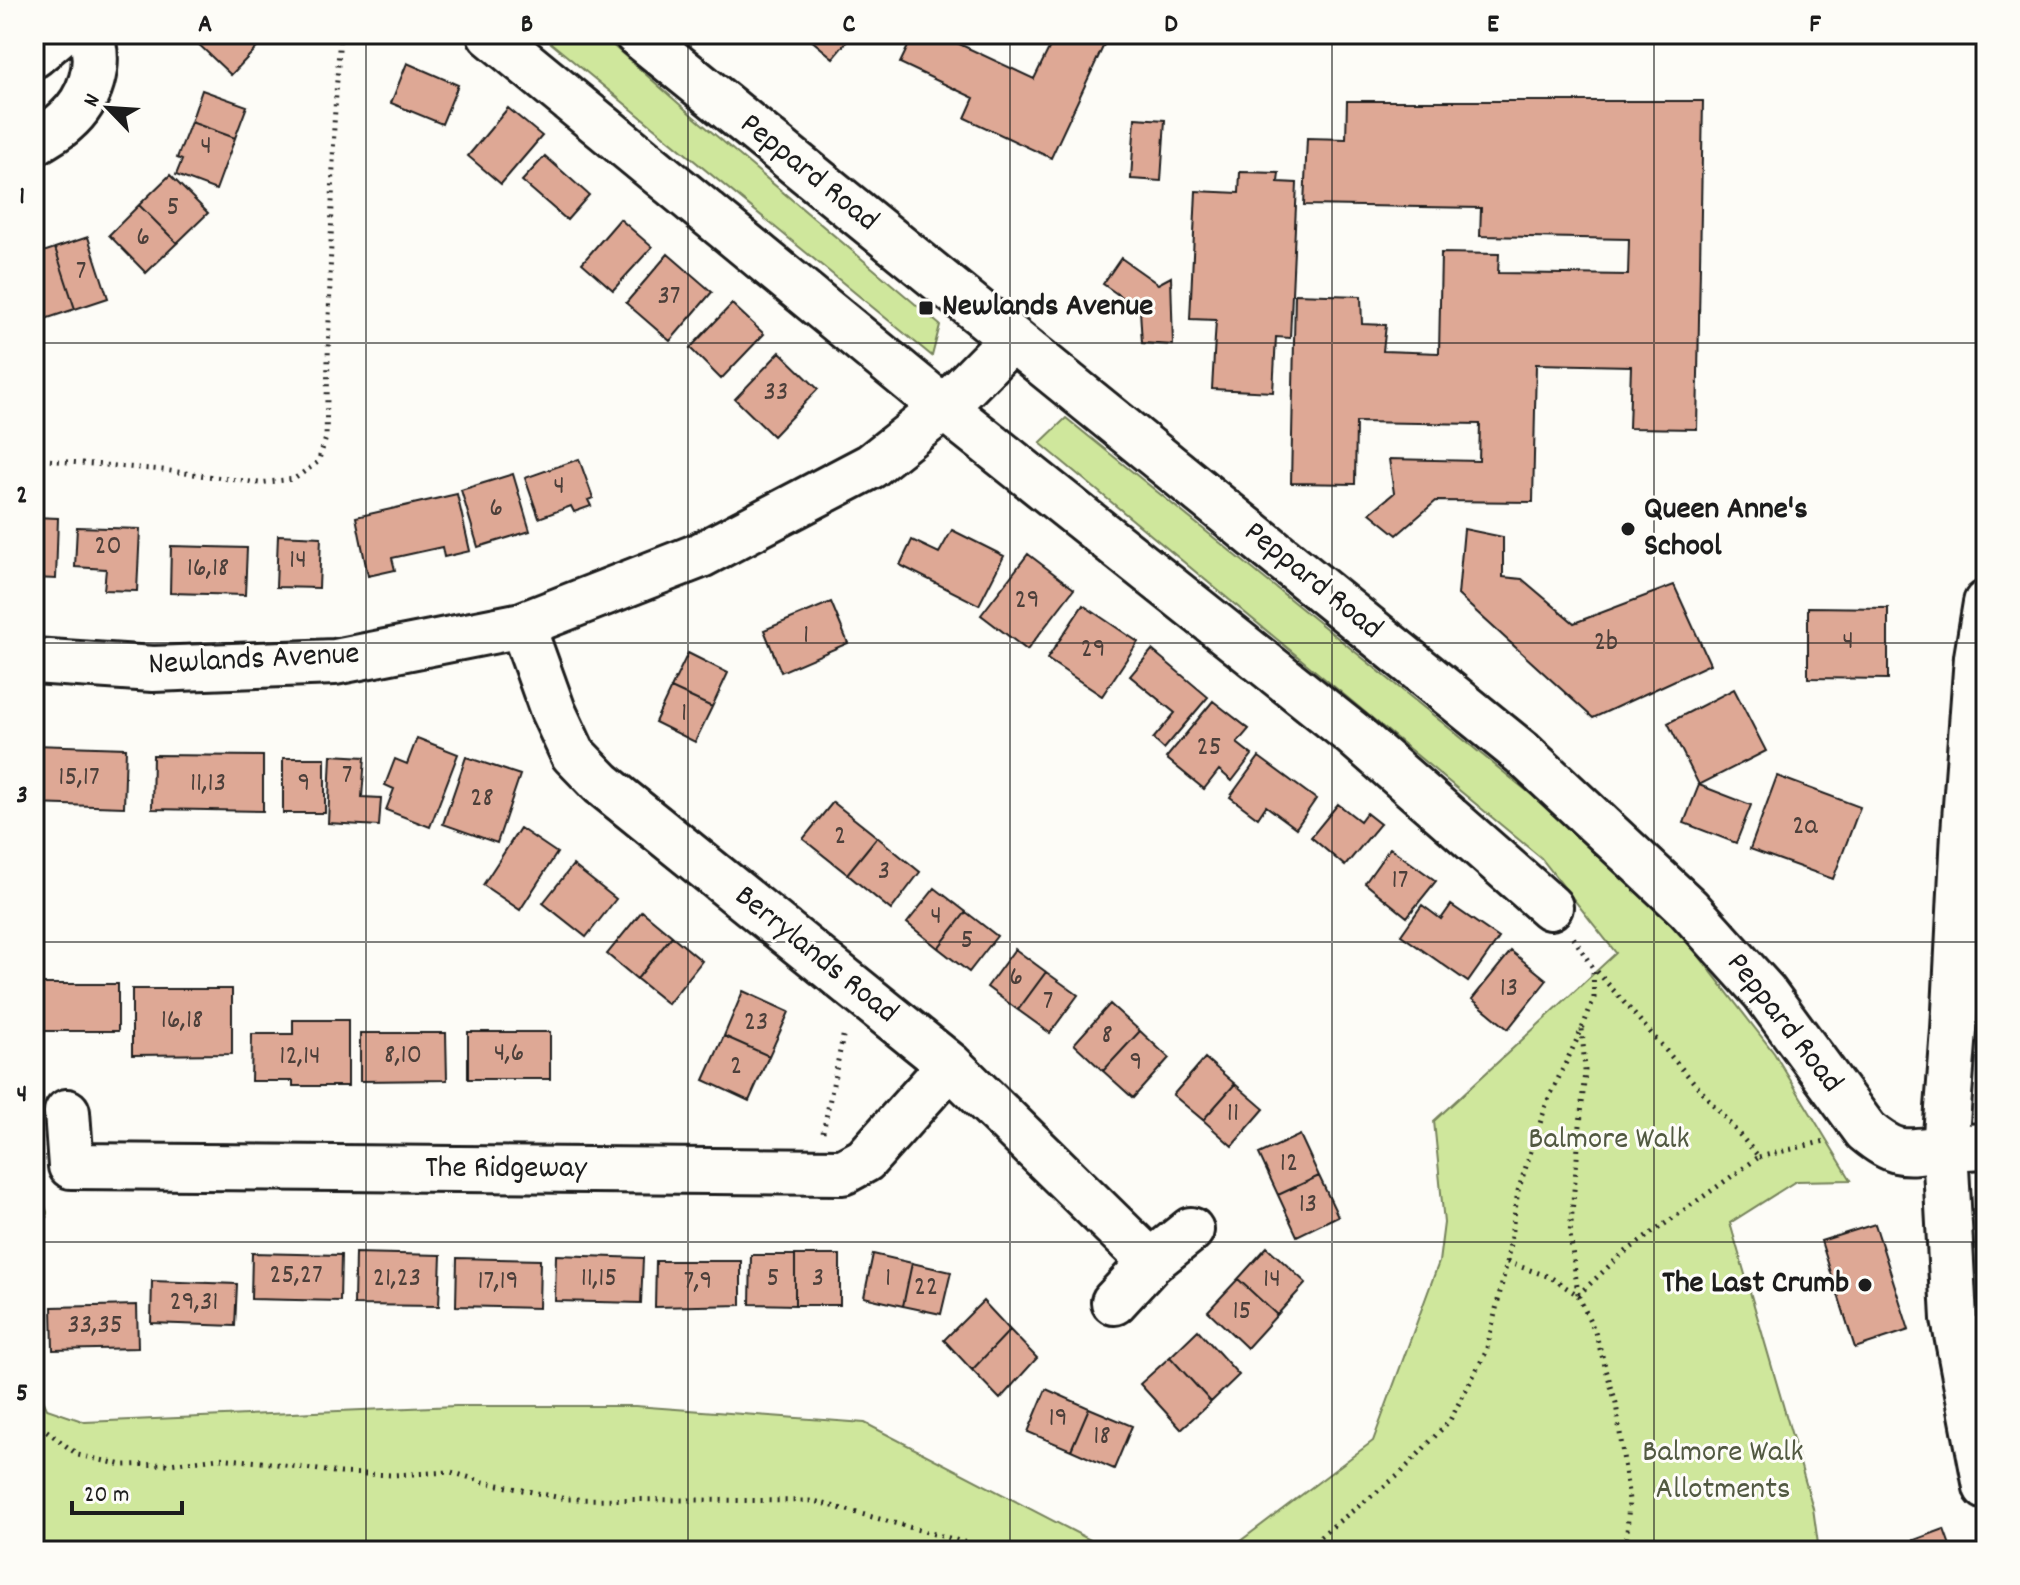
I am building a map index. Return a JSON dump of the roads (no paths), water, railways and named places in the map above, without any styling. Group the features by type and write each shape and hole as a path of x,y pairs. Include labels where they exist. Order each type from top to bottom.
{"street":[{"path":"34,55 59,34"},
{"path":"34,143 67,121 91,87 95,47 90,34"},
{"path":"490,34 944,408 1353,734 1550,907"},
{"name":"Peppard Road","path":"637,34 1522,753 1688,908 1764,992 1866,1131 1879,1142 1899,1152 1966,1147"},
{"name":"Newlands Avenue","path":"34,661 153,669 335,662 522,625 701,555 871,466 944,408 1011,340"},
{"path":"1986,603 1973,892 1954,1030 1966,1147 1954,1319 1986,1487"},
{"name":"Berrylands Road","path":"522,625 553,711 573,754 601,783 950,1065 1151,1262"},
{"name":"The Ridgeway","path":"67,1112 71,1166 843,1172 865,1160 950,1065"},
{"path":"1114,1302 1151,1262 1191,1230"}],"place":[{"name":"Newlands Avenue","path":"926,308"},
{"name":"Queen Anne's School","path":"1628,529"},
{"name":"The Last Crumb","path":"1865,1285"}],"park label":[{"name":"Balmore Walk","path":"1609,1141"},
{"name":"Balmore Walk Allotments","path":"1723,1472"}]}
